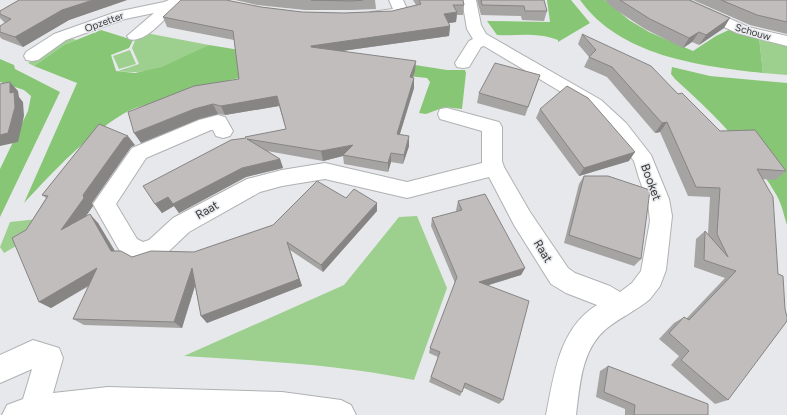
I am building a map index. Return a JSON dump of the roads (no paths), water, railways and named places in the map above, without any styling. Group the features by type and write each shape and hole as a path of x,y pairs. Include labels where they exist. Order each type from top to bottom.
{"street":[{"name":"Booket","path":"469,0 474,32 483,40 597,105 638,152 644,161 648,177 658,196 660,210 656,265 651,278 644,288 596,321 582,337 570,366 561,415"},
{"name":"Schouw","path":"677,0 737,28 787,41"},
{"path":"135,36 174,3"},
{"name":"Opzetter","path":"32,56 60,38 121,15 174,3"},
{"path":"363,16 399,6"},
{"path":"463,63 475,44 483,40"},
{"name":"Raat","path":"447,114 492,127 492,161 494,168 522,218 542,250 551,261 552,267 562,277 577,286 609,298 617,307"},
{"name":"Raat","path":"223,131 218,122 206,125 139,153 104,204 129,246 141,253 158,248 180,225 246,188 282,178 325,171 407,190 494,168"},
{"path":"0,369 33,354 50,358 26,413"},
{"path":"26,413 52,406 108,402 282,407 341,415"}]}
